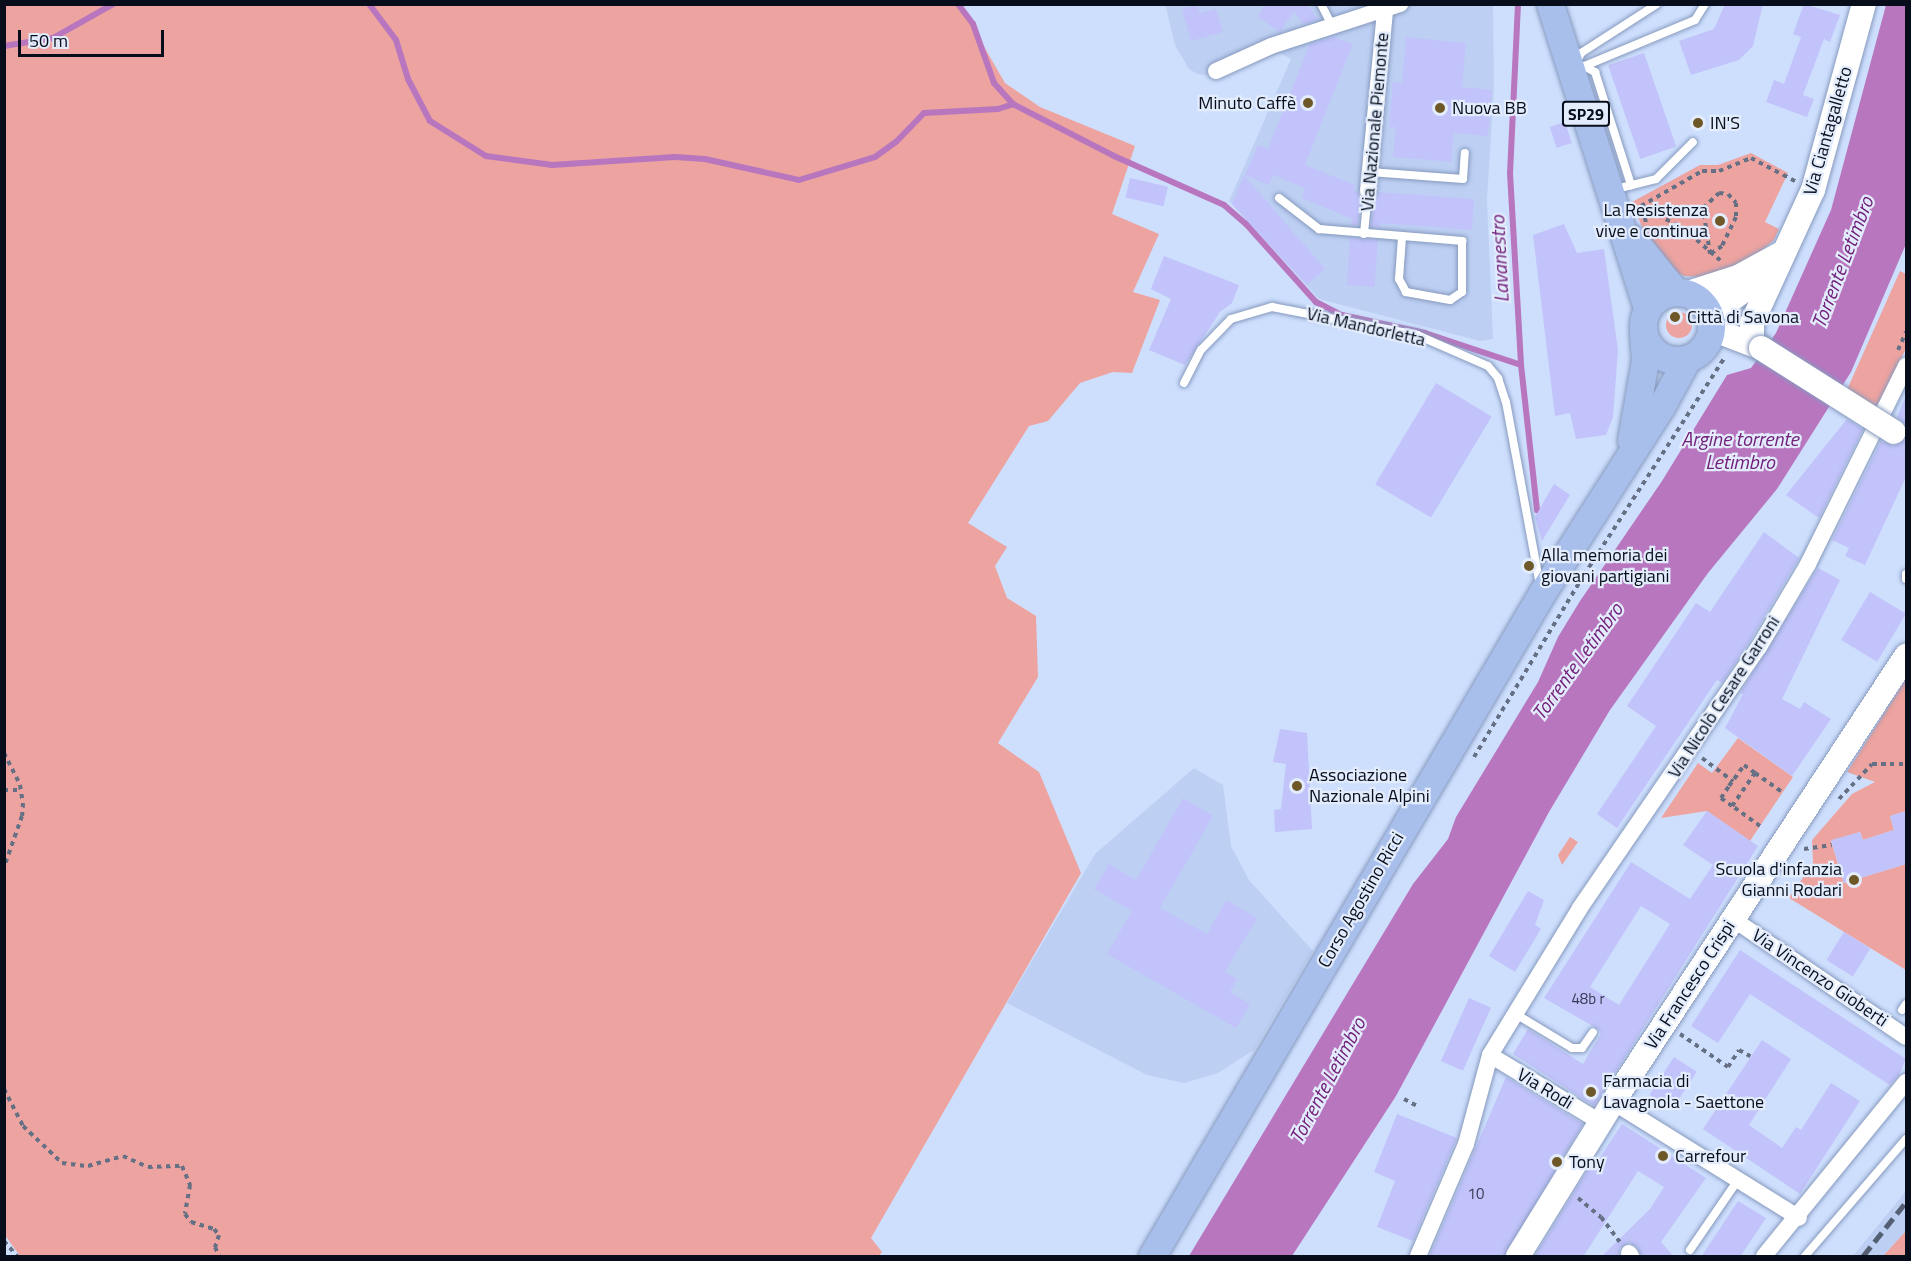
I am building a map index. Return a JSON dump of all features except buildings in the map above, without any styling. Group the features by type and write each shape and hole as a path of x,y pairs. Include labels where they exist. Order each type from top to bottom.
{"main road":[{"name":"SP29","path":"1550,4 1578,68 1632,215 1681,292"},
{"name":"SP29","path":"1632,215 1645,320"},
{"path":"1681,292 1705,306 1711,322 1704,348 1687,359 1665,358 1647,343 1645,320 1664,294 1681,292"},
{"name":"Corso Agostino Ricci","path":"1629,452 1645,362 1645,320"},
{"name":"Corso Agostino Ricci","path":"1152,1257 1542,593 1573,568 1629,452 1661,407 1687,359"}],"street":[{"name":"Via Ciantagalletto","path":"1756,346 1752,323 1813,190 1864,4"},
{"name":"Via Nazionale Piemonte","path":"1216,71 1272,46 1393,7 1368,191"},
{"name":"Via Ciantagalletto","path":"1711,322 1759,282 1782,254"},
{"path":"1681,292 1728,281 1782,254"},
{"path":"1711,322 1756,346 1900,436"},
{"name":"Via Nicolò Cesare Garroni","path":"1418,1257 1466,1144 1490,1055 1514,1012 1580,908 1691,750 1808,564 1906,366"},
{"name":"Via Francesco Crispi","path":"1518,1257 1607,1112 1906,656"},
{"name":"Via Vincenzo Gioberti","path":"1733,919 1906,1037"},
{"name":"Via Rodi","path":"1490,1055 1738,1180 1799,1218"},
{"path":"1764,1257 1799,1218 1906,1082"}],"lane":[{"path":"1321,4 1332,26"},
{"path":"1578,68 1581,53 1657,4"},
{"path":"1578,68 1695,20 1705,4"},
{"path":"1621,188 1656,179 1675,165 1693,142"},
{"path":"1370,172 1463,179 1465,153"},
{"name":"Via Nazionale Piemonte","path":"1364,234 1368,191"},
{"path":"1279,198 1318,229 1462,241 1462,292 1450,300 1406,292 1399,279 1402,237"},
{"name":"Via Mandorletta","path":"1184,383 1201,350 1231,320 1272,307 1417,336 1488,366 1498,378 1506,402 1542,593"},
{"path":"1906,574 1906,579"},
{"path":"1514,1012 1572,1048 1582,1048 1593,1032"},
{"path":"1805,1257 1906,1139"},
{"path":"1690,1250 1738,1180"}],"path":[{"path":"1632,215 1702,171 1719,171 1751,158 1813,190"},
{"path":"1621,188 1632,215 1651,231"},
{"path":"1719,193 1728,194 1736,203 1736,217 1722,246 1710,254 1703,208 1710,197 1719,193"},
{"path":"1632,215 1683,228 1710,254 1726,264 1715,268"},
{"path":"1559,616 1573,568 1713,372"},
{"path":"1691,750 1733,780"},
{"path":"4,753 20,790 22,816 4,867"},
{"path":"1834,804 1872,764 1906,764"},
{"path":"1760,826 1721,798 1744,765 1782,792"},
{"path":"1732,806 1755,773"},
{"path":"4,790 20,790"},
{"path":"1812,848 1832,845"},
{"path":"1665,1023 1728,1066 1739,1050 1750,1056"},
{"path":"4,1089 23,1126 62,1163 88,1166 123,1156 148,1167 182,1166 190,1185 184,1214 191,1222 214,1229 219,1235 215,1247 219,1257"},
{"path":"1404,1099 1419,1107"},
{"path":"1561,1186 1601,1217 1630,1255"},
{"path":"4,1241 16,1257"}],"shaded area":[{"path":"1165,4 1493,5 1494,87 1487,200 1493,339 1480,341 1319,299 1229,201 1291,59 1280,53 1218,76 1197,74 1189,69 1175,45"},
{"path":"4,5 960,5 1005,83 1040,107 1135,146 1112,214 1159,234 1133,292 1160,300 1132,373 1113,372 1080,383 1048,421 1029,426 968,523 1007,547 995,566 1007,598 1036,616 1038,677 998,743 1039,772 1081,873 871,1238 882,1252 879,1256 20,1256 4,1234"},
{"path":"1751,153 1788,173 1765,222 1779,229 1774,240 1749,261 1701,277 1684,276 1670,270 1648,242 1632,202 1700,165 1718,165"},
{"path":"1900,271 1906,274 1906,348 1878,409 1846,392"},
{"path":"1679,312 1688,316 1692,325 1688,334 1679,338 1670,334 1666,325 1670,316"},
{"name":"Scuola d'infanzia Gianni Rodari","path":"1906,679 1906,811 1890,816 1894,830 1863,840 1860,832 1831,841 1844,883 1906,864 1906,970 1789,898 1813,863 1812,840 1852,794 1875,782 1847,772"},
{"path":"1738,738 1793,777 1750,841 1707,811 1661,818 1698,763 1712,773"},
{"path":"1194,768 1223,785 1231,846 1249,880 1313,951 1254,1050 1218,1073 1184,1083 1147,1075 1007,1003 1095,854"},
{"path":"1570,837 1578,842 1562,865 1558,855"},
{"path":"1906,1191 1906,1231 1883,1256 1853,1256"},
{"path":"1906,1231 1906,1256 1883,1256"}],"water":[{"name":"Argine torrente Letimbro","path":"1886,5 1906,5 1906,244 1851,372 1777,489 1708,573 1610,710 1549,812 1396,1096 1292,1256 1189,1256 1413,884 1448,839 1456,817 1538,682 1558,637 1580,601 1662,481 1727,375 1751,368 1776,333 1831,210"}],"waterway":[{"path":"4,46 53,38 113,4"},
{"path":"369,4 396,40 408,79 430,121 486,156 552,165 675,157 705,159 799,180 875,157 896,142 924,113 998,109 1013,104"},
{"path":"958,4 973,24 994,83 1013,104 1114,156 1224,205 1246,224 1316,302 1342,315 1425,333 1521,365"},
{"name":"Lavanestro","path":"1518,4 1510,173 1521,365 1537,510"}],"railway":[{"path":"1863,1256 1906,1202"}],"place":[{"name":"Minuto Caffè","path":"1308,103"},
{"name":"Nuova BB","path":"1440,108"},
{"name":"IN'S","path":"1698,123"},
{"name":"La Resistenza vive e continua","path":"1720,221"},
{"name":"Città di Savona","path":"1675,317"},
{"name":"Alla memoria dei giovani partigiani","path":"1529,566"},
{"name":"Associazione Nazionale Alpini","path":"1297,786"},
{"name":"Scuola d'infanzia Gianni Rodari","path":"1854,880"},
{"name":"Farmacia di Lavagnola - Saettone","path":"1591,1092"},
{"name":"Carrefour","path":"1663,1156"},
{"name":"Tony","path":"1557,1162"}],"water label":[{"name":"Torrente Letimbro","path":"1842,262"},
{"name":"Torrente Letimbro","path":"1577,661"},
{"name":"Torrente Letimbro","path":"1327,1080"}]}
